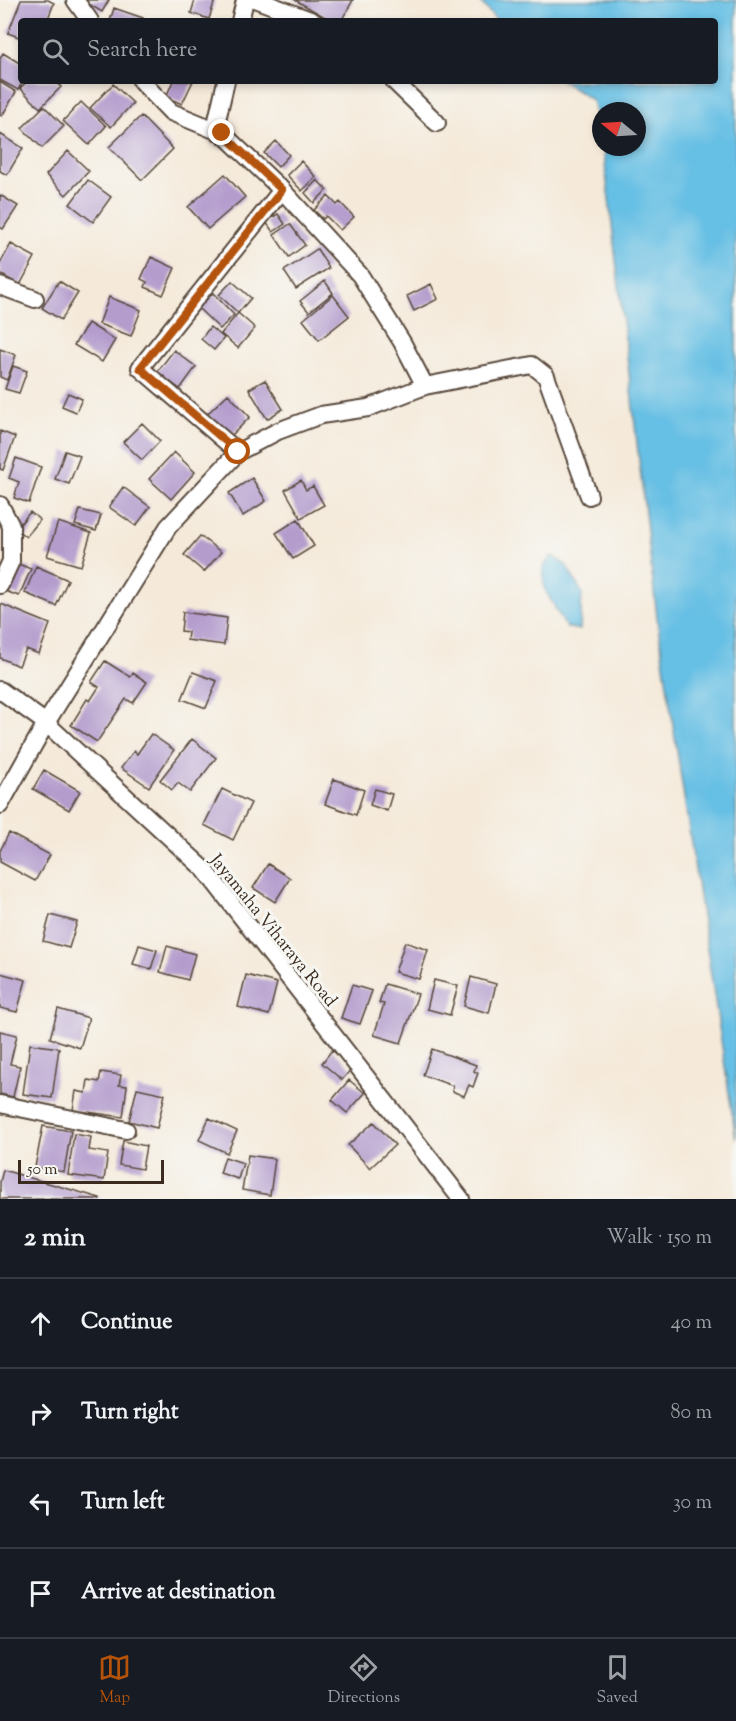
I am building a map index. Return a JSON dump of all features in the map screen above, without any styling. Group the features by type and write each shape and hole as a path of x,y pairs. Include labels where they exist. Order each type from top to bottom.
{"street":[{"path":"75,0 88,18"},
{"path":"241,18 245,0"},
{"path":"257,0 305,18"},
{"path":"144,84 171,112 222,133 282,190 360,274 402,342 425,386"},
{"path":"222,133 217,120 225,84"},
{"path":"397,84 438,123"},
{"path":"238,452 140,368 282,190"},
{"path":"0,286 35,298"},
{"path":"0,805 46,723 168,526 238,452 278,430 321,415 368,408 425,386 532,365 546,376 589,496"},
{"path":"0,505 11,526 10,561 0,585"},
{"name":"Jayamaha Viharaya Road","path":"0,690 46,723 205,870 461,1199"},
{"path":"0,1104 126,1130"}],"water":[{"path":"479,0 736,0 736,1139 658,626 604,156 646,156 646,102 592,102 567,84 718,84 718,18 494,18"},
{"path":"552,556 566,565 582,593 580,630 566,627 544,588 543,567"}],"building":[{"path":"21,0 48,0 54,3 48,18 18,18 18,37 8,33"},
{"path":"82,0 109,0 102,12"},
{"path":"195,0 215,0 209,18 191,13"},
{"path":"295,0 353,0 343,18 327,18"},
{"path":"114,8 143,18 111,18"},
{"path":"3,53 18,62 18,84 21,84 18,90 0,80 0,59"},
{"path":"0,82 16,92 2,116 0,115"},
{"path":"25,84 58,84 61,87 40,108 20,88"},
{"path":"113,84 133,103 111,127 90,108"},
{"path":"172,84 192,84 182,104 166,97"},
{"path":"81,102 106,126 89,145 63,121"},
{"path":"44,106 64,126 42,148 22,128"},
{"path":"141,116 173,149 142,180 109,147"},
{"path":"0,134 23,148 7,175 0,171"},
{"path":"276,141 289,155 278,167 264,153"},
{"path":"68,151 89,171 66,195 46,175"},
{"path":"301,161 316,177 302,191 287,175"},
{"path":"225,174 245,197 208,229 188,207"},
{"path":"88,180 111,197 93,222 70,204"},
{"path":"317,180 327,190 314,203 305,193"},
{"path":"0,195 18,206 3,229 0,227"},
{"path":"328,196 337,205 340,202 354,217 340,230 326,216 323,219 314,210"},
{"path":"278,214 285,224 273,232 266,222"},
{"path":"290,224 305,245 289,257 274,235"},
{"path":"11,244 35,257 20,285 0,274 0,264"},
{"path":"317,249 329,268 296,289 284,271"},
{"path":"151,257 175,268 163,295 145,287 147,282 141,279"},
{"path":"59,281 78,293 61,320 42,308"},
{"path":"232,281 251,298 238,313 219,295"},
{"path":"325,281 333,293 309,312 300,301"},
{"path":"431,284 438,299 414,311 407,296"},
{"path":"213,293 234,315 220,329 198,308"},
{"path":"333,295 349,316 319,340 303,320"},
{"path":"109,297 141,310 131,336 99,324"},
{"path":"238,313 255,328 238,348 221,334"},
{"path":"88,323 115,340 102,362 74,345"},
{"path":"210,327 224,338 214,350 201,339"},
{"path":"0,349 16,355 7,380 0,377"},
{"path":"174,350 196,367 180,389 157,372"},
{"path":"13,366 27,371 19,393 5,389"},
{"path":"265,380 283,409 267,419 249,389"},
{"path":"68,393 82,399 76,412 62,406"},
{"path":"228,394 250,417 230,437 207,414"},
{"path":"142,423 160,441 142,460 123,442"},
{"path":"0,431 15,437 3,470 0,469"},
{"path":"65,451 80,456 69,484 55,479"},
{"path":"174,452 195,472 171,499 149,479"},
{"path":"16,458 41,467 29,503 14,498 19,482 9,478"},
{"path":"252,478 266,501 243,516 229,493"},
{"path":"301,480 306,490 313,486 324,505 301,518 285,490"},
{"path":"123,487 150,507 136,526 109,507"},
{"path":"80,510 101,515 96,531 75,525"},
{"path":"30,512 40,520 26,537 16,529"},
{"path":"298,519 314,546 293,559 276,533"},
{"path":"58,522 91,533 81,566 47,556"},
{"path":"200,536 221,552 204,572 184,555"},
{"path":"16,563 31,569 19,596 5,591"},
{"path":"36,566 68,580 56,606 25,593"},
{"path":"1,604 50,624 39,654 26,649 19,666 0,658"},
{"path":"183,612 227,618 224,645 187,640 188,632 181,631"},
{"path":"105,661 130,677 133,673 147,682 133,703 126,699 97,742 71,725 87,699 90,701 99,687 91,682"},
{"path":"193,672 217,681 206,708 182,699"},
{"path":"151,734 174,750 149,787 121,768 134,751 137,754"},
{"path":"192,739 216,758 190,792 178,783 172,790 160,780"},
{"path":"44,770 80,791 69,810 33,789"},
{"path":"334,779 364,790 356,815 325,804"},
{"path":"222,789 251,803 233,840 204,825"},
{"path":"375,789 392,794 387,811 370,805"},
{"path":"9,833 50,855 35,881 0,862 0,851"},
{"path":"268,864 290,878 275,902 253,888"},
{"path":"50,915 77,922 69,948 43,941"},
{"path":"405,942 428,950 419,979 395,972"},
{"path":"139,945 157,950 151,969 133,964"},
{"path":"167,946 195,954 188,980 160,972"},
{"path":"0,973 26,980 17,1012 0,1008"},
{"path":"246,975 277,983 269,1015 238,1007"},
{"path":"471,977 496,984 489,1013 464,1006"},
{"path":"434,980 458,986 450,1015 427,1009"},
{"path":"385,984 418,994 401,1043 374,1035 384,1004 379,1003"},
{"path":"352,985 372,991 360,1024 341,1018"},
{"path":"58,1009 89,1018 80,1048 50,1038"},
{"path":"0,1031 17,1035 10,1064 20,1066 13,1097 0,1094"},
{"path":"30,1044 59,1048 52,1098 23,1094"},
{"path":"432,1049 476,1065 474,1071 478,1073 473,1087 469,1085 464,1096 452,1091 453,1086 423,1075"},
{"path":"332,1050 352,1068 342,1080 322,1063"},
{"path":"101,1072 121,1075 119,1085 127,1086 123,1117 73,1110 76,1091 86,1093 88,1080 99,1082"},
{"path":"349,1080 365,1093 347,1113 332,1100"},
{"path":"137,1088 165,1094 157,1128 129,1121"},
{"path":"209,1118 237,1131 227,1153 199,1140"},
{"path":"374,1122 395,1145 370,1168 348,1145"},
{"path":"43,1126 71,1131 64,1172 35,1167"},
{"path":"74,1134 91,1137 89,1150 108,1153 104,1180 68,1175"},
{"path":"123,1141 146,1146 142,1169 119,1165"},
{"path":"248,1155 275,1159 270,1195 242,1190"},
{"path":"225,1157 243,1163 238,1179 220,1173"},
{"path":"3,1170 100,1198 100,1199 0,1199"}],"route":[{"path":"222,133 282,190 140,368 238,452"}]}
